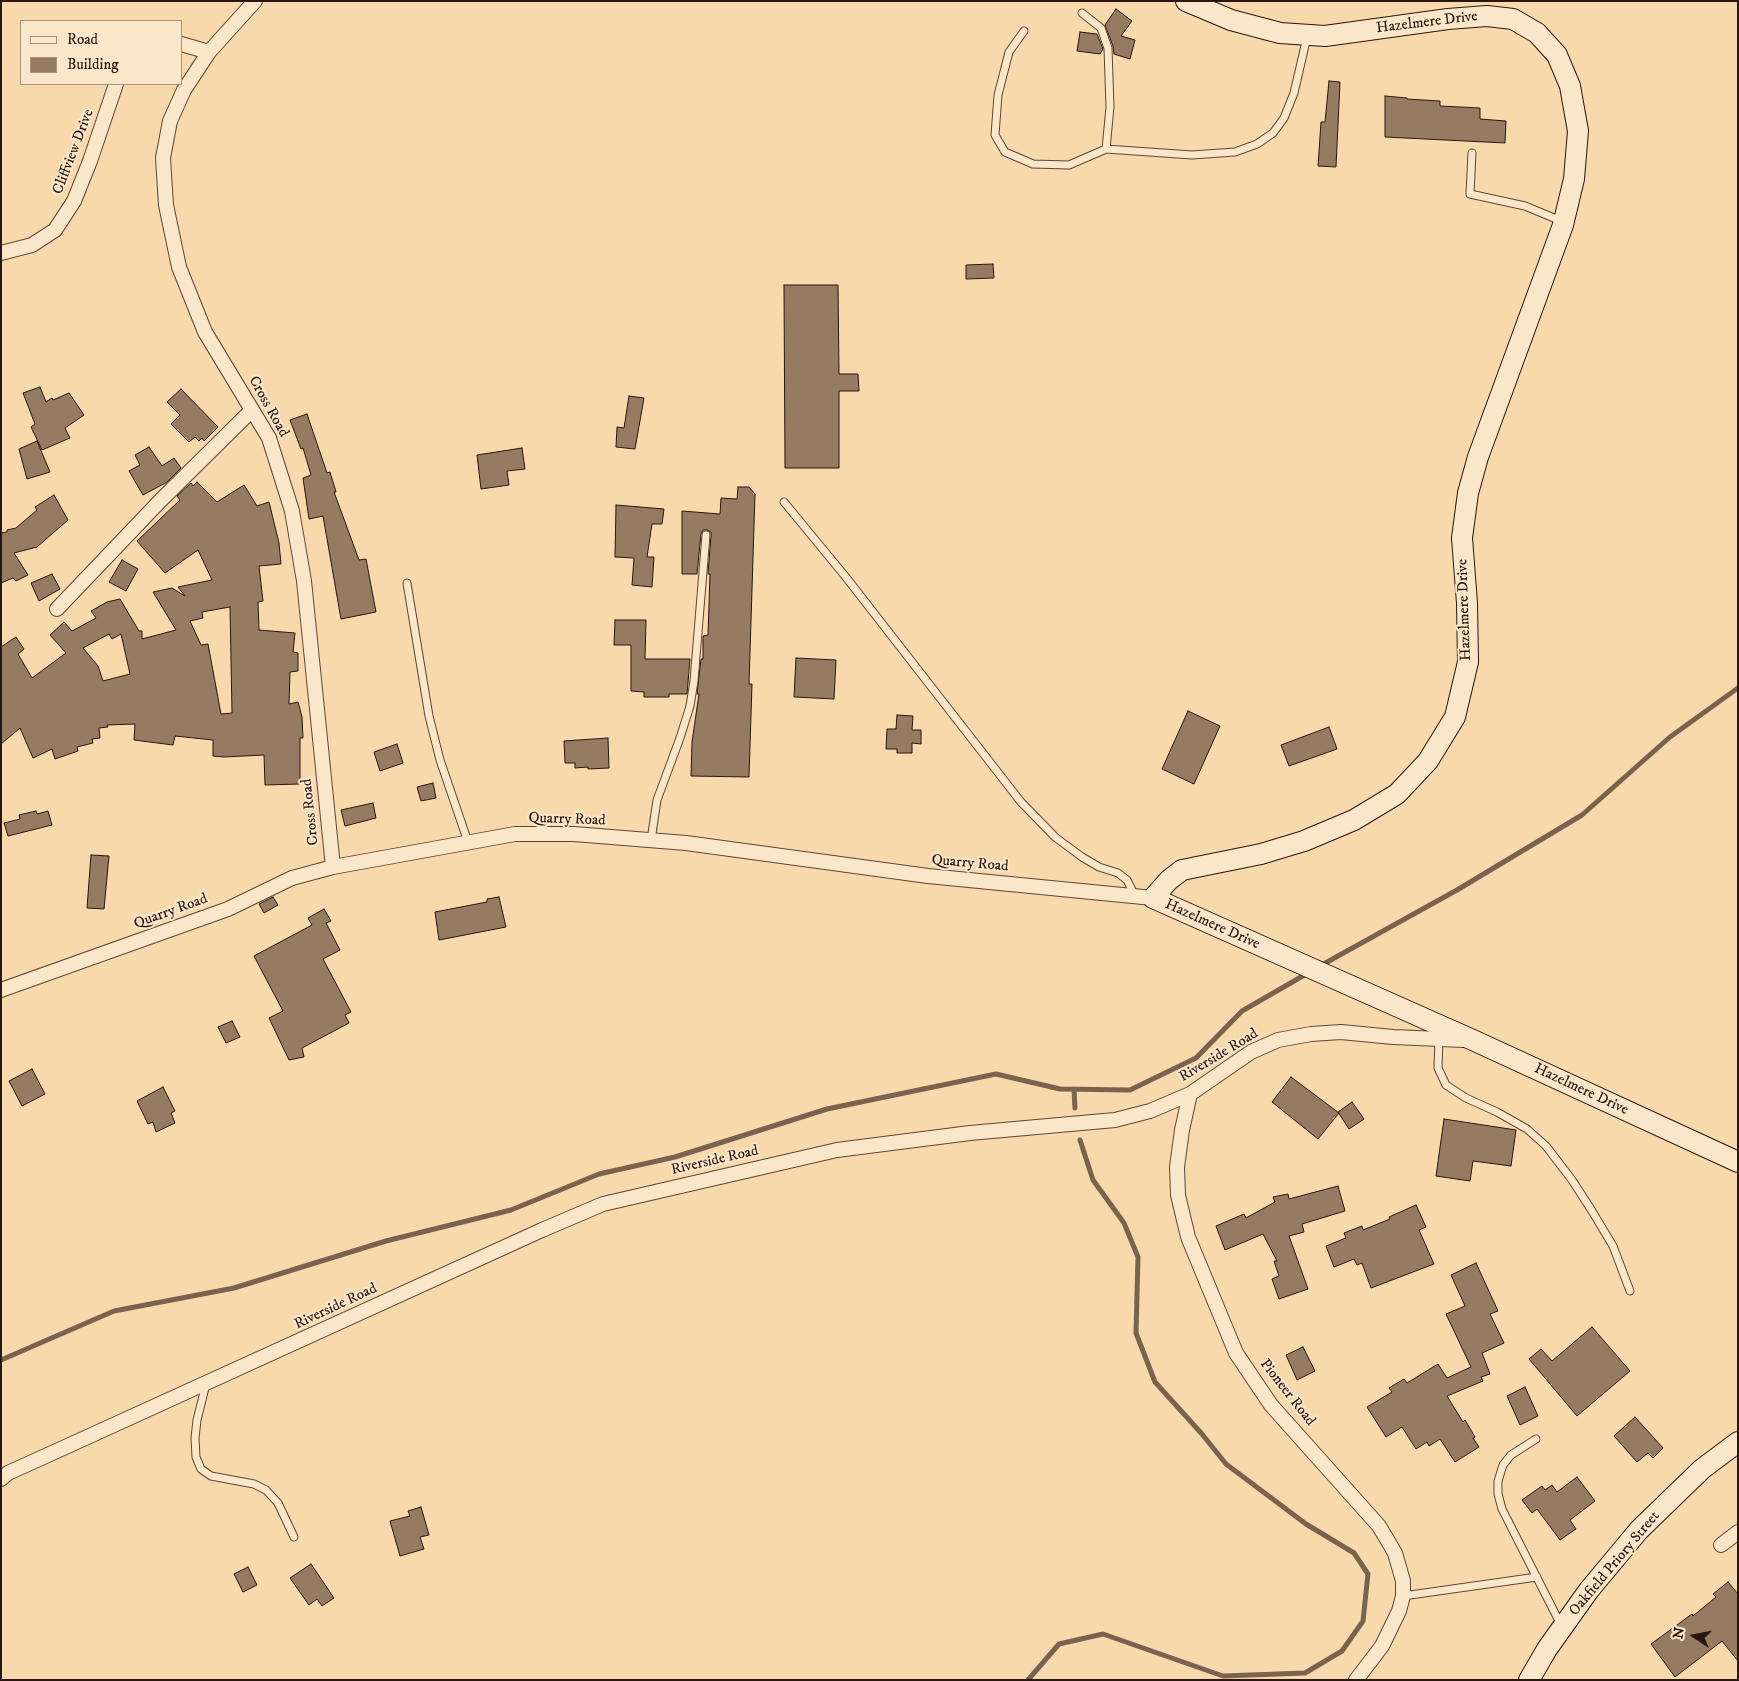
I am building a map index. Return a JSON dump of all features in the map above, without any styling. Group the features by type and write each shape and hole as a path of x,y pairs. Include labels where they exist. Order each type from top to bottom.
{"street":[{"name":"Cross Road","path":"255,1 210,52 184,90 170,121 163,158 166,205 179,267 205,332 269,438 292,511 304,581 333,867"},
{"name":"Hazelmere Drive","path":"1144,897 1182,870 1261,854 1304,841 1354,820 1397,794 1428,761 1454,717 1468,662 1467,603 1462,538 1468,493 1478,457 1563,225 1574,179 1578,131 1570,86 1557,56 1537,33 1513,19 1487,16 1448,19 1325,36 1280,33 1231,20 1186,1"},
{"path":"182,44 210,52"},
{"name":"Cliffview Drive","path":"1,254 32,245 55,230 74,201 90,161 116,85"},
{"path":"57,609 161,500 252,410"},
{"name":"Quarry Road","path":"1,990 228,910 292,878 333,867 515,834 574,834 686,843 928,876 1144,897"},
{"name":"Hazelmere Drive","path":"1144,897 1348,984 1738,1162"},
{"name":"Riverside Road","path":"1,1479 8,1473 533,1234 603,1204 837,1150 970,1133 1115,1120 1150,1111 1190,1094 1251,1052 1278,1040 1311,1034 1341,1032 1393,1037 1475,1041"},
{"name":"Pioneer Road","path":"1190,1094 1182,1130 1177,1167 1178,1195 1188,1237 1208,1290 1236,1353 1271,1405 1378,1526 1395,1553 1403,1581 1403,1596 1399,1610 1382,1646 1356,1680"},
{"name":"Oakfield Priory Street","path":"1529,1680 1547,1649 1589,1590 1640,1530 1702,1469 1738,1442"},
{"path":"1721,1544 1738,1532"}],"lane":[{"path":"1082,12 1101,28 1108,48 1110,107 1106,148"},
{"path":"1024,31 1009,52 998,95 995,135 1005,152 1033,164 1069,164 1106,148 1192,155 1235,152 1257,144 1273,133 1284,118 1294,92 1307,35"},
{"path":"1472,153 1470,194 1525,206 1554,218 1563,225"},
{"path":"784,502 845,576 1021,802 1055,837 1099,867 1118,873 1144,897"},
{"path":"650,840 658,800 690,706 694,681 706,535"},
{"path":"407,583 429,716 440,760 468,842"},
{"path":"1438,1039 1438,1068 1446,1085 1466,1098 1497,1112 1527,1129 1546,1146 1572,1180 1605,1232 1613,1246 1630,1291"},
{"path":"206,1384 197,1420 195,1438 196,1457 201,1468 211,1476 254,1484 266,1490 278,1504 294,1537"},
{"path":"1536,1439 1511,1455 1503,1465 1498,1481 1498,1494 1502,1509 1563,1628"},
{"path":"1403,1596 1537,1577"}],"building":[{"path":"1116,9 1132,21 1121,36 1135,40 1130,59 1114,54 1105,25"},
{"path":"1080,32 1097,34 1103,49 1100,54 1077,51"},
{"path":"1329,81 1340,82 1336,167 1318,166 1321,122 1325,122"},
{"path":"1385,96 1440,101 1440,106 1480,108 1480,119 1506,121 1505,143 1385,137"},
{"path":"993,264 994,278 966,279 966,265"},
{"path":"784,285 838,285 839,374 858,374 859,391 839,391 839,468 785,468"},
{"path":"40,387 46,402 52,398 53,400 69,393 84,415 65,428 70,438 42,450 31,427 35,424 23,393"},
{"path":"181,389 218,427 204,441 202,438 199,441 195,437 189,442 171,424 180,415 167,402"},
{"path":"629,396 644,398 635,449 616,447 617,427 624,428"},
{"path":"307,414 327,473 330,472 336,492 334,492 359,560 366,559 376,612 341,619 323,516 309,519 303,478 311,475 303,448 301,449 290,420"},
{"path":"37,441 50,472 27,479 19,449"},
{"path":"149,447 162,466 174,458 181,468 167,482 143,495 129,471 140,465 135,455"},
{"path":"522,448 525,469 507,471 509,485 481,489 477,455"},
{"path":"197,482 217,502 244,485 257,506 269,502 279,543 281,564 259,566 263,601 258,602 259,630 295,633 293,652 298,653 298,671 290,672 289,704 298,702 302,717 303,738 300,738 300,784 265,785 264,755 213,756 213,740 175,736 173,745 134,740 135,724 107,725 108,727 99,728 100,738 92,739 93,743 77,747 78,751 55,759 52,749 33,758 20,728 1,744 1,647 16,637 24,649 18,654 32,678 66,653 50,635 64,622 72,631 96,618 91,611 107,602 120,599 139,631 142,631 142,639 176,630 153,592 172,588 185,596 178,587 212,580 198,550 165,573 137,541 180,500 177,496 191,483 193,486","holes":["230,607 232,713 221,714 208,644 201,645 190,621 203,618 202,612","109,634 112,639 121,634 130,674 103,681 98,666 83,648"]},
{"path":"738,487 749,487 755,494 749,684 752,684 749,777 691,776 692,742 699,694 697,694 701,659 703,659 703,636 708,635 710,574 708,574 711,532 703,530 701,534 697,574 682,574 682,511 720,514 721,498 737,499"},
{"path":"54,495 68,520 37,547 14,553 28,575 16,581 13,578 1,583 1,533 16,528 37,510 35,507"},
{"path":"616,505 664,509 662,524 652,524 647,557 654,557 652,587 632,585 634,558 615,557"},
{"path":"122,560 138,569 126,591 109,582"},
{"path":"52,574 60,589 39,601 31,583"},
{"path":"615,620 646,620 645,659 690,659 687,694 669,694 669,697 644,697 644,692 631,691 631,645 614,645"},
{"path":"796,658 836,660 834,699 794,697"},
{"path":"1188,711 1220,726 1194,784 1162,769"},
{"path":"897,715 913,716 912,730 921,730 921,744 912,743 912,753 897,753 897,749 886,749 887,729 896,729"},
{"path":"1329,727 1337,749 1289,766 1281,745"},
{"path":"608,738 609,768 575,768 575,763 565,763 564,741"},
{"path":"397,744 403,763 380,771 374,752"},
{"path":"433,783 436,798 421,801 417,787"},
{"path":"373,803 376,818 345,826 341,810"},
{"path":"36,811 37,814 48,811 52,825 8,836 4,823 20,819 19,815"},
{"path":"91,855 109,856 104,909 87,908"},
{"path":"273,897 278,905 264,913 259,904"},
{"path":"499,897 506,927 439,940 435,912 487,902 487,899"},
{"path":"324,909 331,921 326,923 340,950 323,959 351,1012 345,1015 349,1023 302,1048 304,1057 289,1060 269,1018 283,1011 254,956 312,925 308,918"},
{"path":"232,1021 240,1037 226,1043 218,1027"},
{"path":"32,1069 45,1094 22,1106 9,1081"},
{"path":"1291,1077 1339,1113 1318,1139 1272,1102"},
{"path":"163,1087 175,1111 171,1113 175,1123 156,1132 153,1122 148,1124 137,1101"},
{"path":"1352,1102 1364,1119 1349,1129 1338,1112"},
{"path":"1444,1119 1516,1130 1511,1166 1473,1161 1470,1181 1436,1176"},
{"path":"1338,1186 1345,1211 1302,1224 1304,1232 1289,1236 1308,1289 1279,1299 1272,1279 1279,1276 1274,1261 1277,1261 1263,1234 1225,1250 1216,1226 1244,1214 1246,1218 1275,1202 1273,1197 1288,1194 1289,1199"},
{"path":"1416,1205 1426,1227 1419,1230 1434,1264 1371,1288 1362,1263 1357,1265 1354,1259 1334,1267 1326,1246 1346,1238 1344,1233 1362,1226 1363,1230 1390,1219 1389,1217"},
{"path":"1476,1263 1498,1311 1490,1314 1504,1343 1482,1353 1490,1374 1481,1377 1483,1381 1447,1396 1463,1422 1465,1420 1479,1447 1455,1462 1440,1439 1429,1446 1427,1442 1416,1449 1402,1427 1386,1437 1367,1407 1392,1392 1389,1388 1404,1379 1407,1383 1438,1364 1447,1378 1471,1367 1446,1314 1465,1306 1451,1275"},
{"path":"1592,1327 1630,1371 1577,1416 1529,1359 1541,1349 1552,1361"},
{"path":"1303,1347 1315,1371 1297,1380 1286,1355"},
{"path":"1525,1387 1538,1416 1520,1425 1507,1396"},
{"path":"1635,1417 1663,1448 1653,1458 1648,1453 1637,1462 1614,1436"},
{"path":"1577,1477 1595,1501 1570,1520 1576,1529 1560,1540 1537,1509 1532,1513 1522,1500 1542,1486 1545,1490 1552,1485 1557,1492"},
{"path":"421,1507 429,1535 420,1537 424,1549 400,1556 390,1521 410,1516 408,1511"},
{"path":"311,1564 334,1598 322,1606 317,1599 309,1605 290,1578"},
{"path":"248,1567 257,1585 243,1592 234,1574"},
{"path":"1728,1582 1738,1594 1738,1661 1722,1641 1675,1677 1651,1644 1692,1614 1693,1616 1716,1597 1713,1594"}],"waterway":[{"path":"1320,966 1457,890 1582,815 1670,737 1738,688"},
{"path":"1,1360 114,1311 234,1288 386,1241 511,1210 599,1174 675,1157 827,1109 996,1074 1060,1089 1130,1090 1196,1058 1242,1011 1308,973"},
{"path":"1074,1089 1075,1108"},
{"path":"1028,1680 1059,1644 1103,1634 1223,1676 1305,1673 1342,1651 1363,1621 1368,1574 1354,1553 1306,1524 1226,1464 1155,1382 1136,1333 1138,1257 1124,1223 1093,1180 1080,1140"}]}
